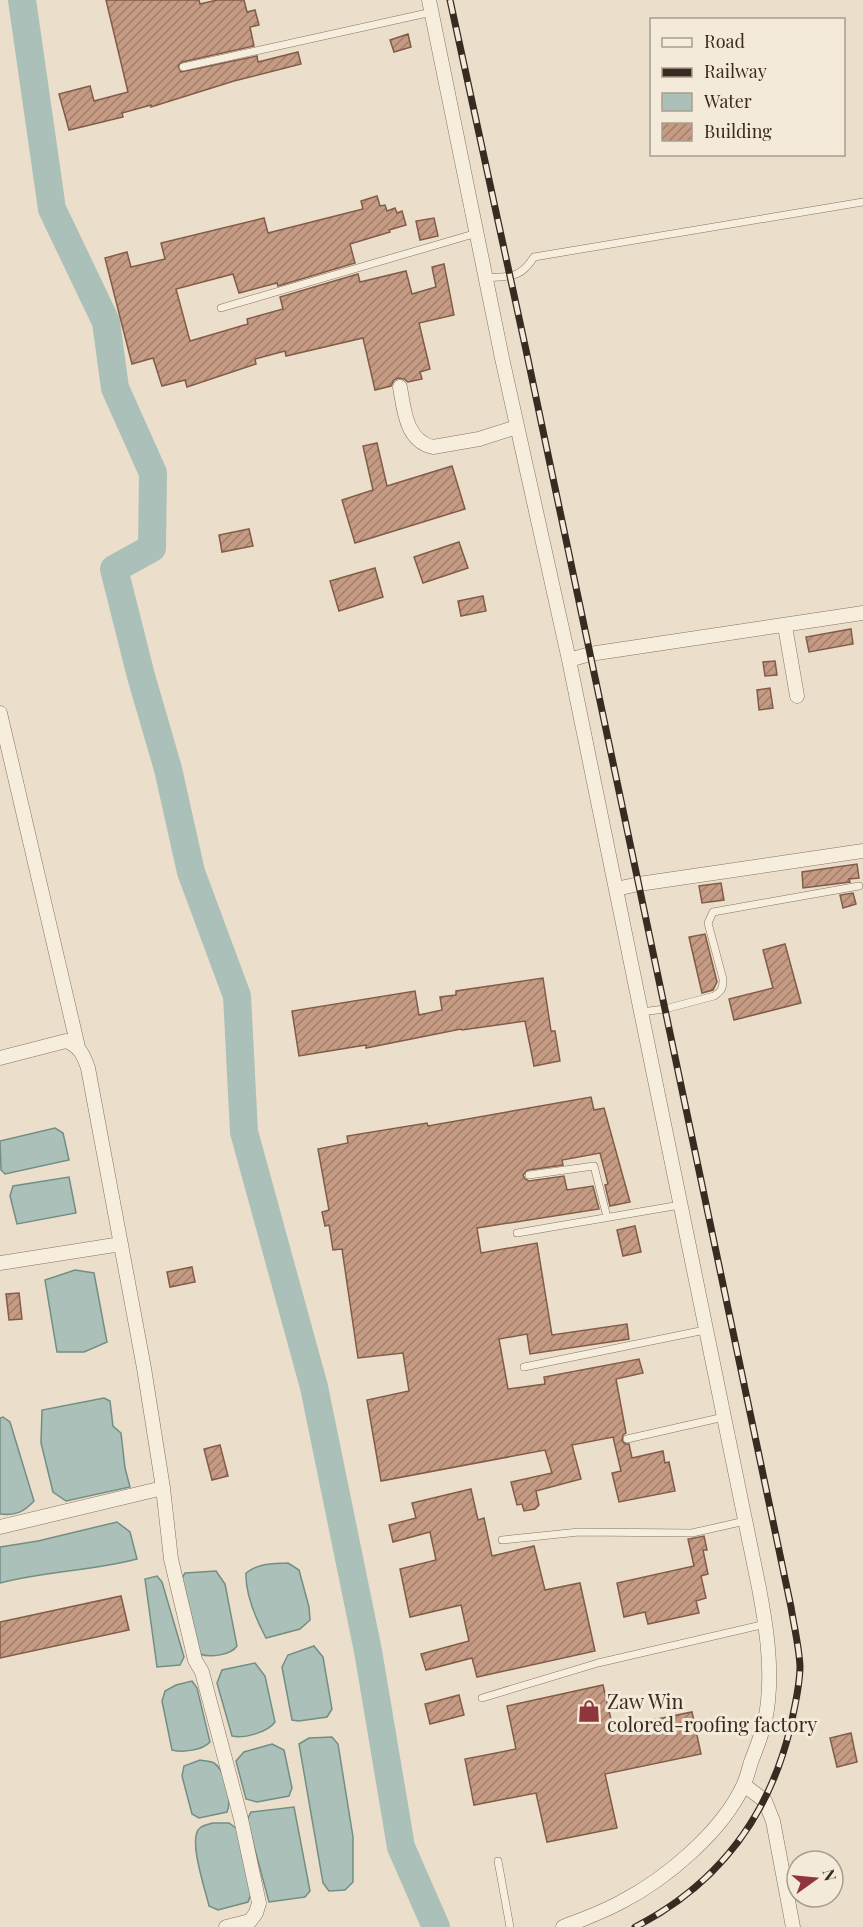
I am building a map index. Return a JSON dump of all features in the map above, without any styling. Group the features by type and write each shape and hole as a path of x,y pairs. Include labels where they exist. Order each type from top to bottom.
{"street":[{"path":"431,6 486,279 616,890 766,1624 769,1700 762,1734 744,1785 722,1820 690,1853 655,1881 623,1901 563,1927"},
{"path":"400,387 410,428 415,438 427,446 433,447 480,438 517,427"},
{"path":"568,660 590,654 863,613"},
{"path":"784,626 797,696"},
{"path":"0,713 78,1047 88,1068 144,1368 163,1488 171,1559 195,1660 202,1672 241,1819 259,1903 250,1921 226,1927"},
{"path":"616,890 639,884 863,851"},
{"path":"0,1058 66,1041 78,1047"},
{"path":"0,1263 122,1245"},
{"path":"0,1527 163,1488"},
{"path":"744,1785 765,1801 773,1821 793,1927"}],"lane":[{"path":"183,67 431,6"},
{"path":"486,279 524,272 534,257 863,202"},
{"path":"221,308 477,234"},
{"path":"641,1012 665,1009 720,993 723,988 723,979 708,923 713,912 859,886"},
{"path":"529,1176 594,1166 607,1217"},
{"path":"517,1233 680,1205"},
{"path":"524,1367 705,1330"},
{"path":"627,1439 724,1417"},
{"path":"502,1540 579,1532 692,1533 745,1521"},
{"path":"482,1698 597,1664 766,1624"},
{"path":"498,1861 510,1927"}],"water":[{"path":"55,1128 63,1133 69,1160 5,1174 1,1170 0,1141"},
{"path":"69,1177 76,1213 17,1224 10,1196 13,1186"},
{"path":"75,1270 94,1273 107,1342 84,1352 57,1352 45,1280"},
{"path":"104,1398 110,1401 113,1426 121,1433 125,1468 130,1487 66,1501 53,1492 41,1443 42,1410"},
{"path":"3,1417 10,1422 34,1501 27,1508 15,1514 0,1514 0,1418"},
{"path":"117,1522 130,1532 137,1559 0,1583 0,1547 38,1541"},
{"path":"288,1563 299,1570 309,1607 310,1620 300,1629 266,1638 249,1598 246,1573 261,1566"},
{"path":"216,1571 225,1584 237,1646 225,1654 215,1656 200,1654 180,1581 185,1573"},
{"path":"157,1576 162,1582 184,1657 180,1665 157,1667 145,1579"},
{"path":"314,1646 323,1657 332,1709 327,1717 292,1720 282,1667 288,1655"},
{"path":"255,1663 265,1676 275,1722 267,1729 255,1734 232,1736 217,1683 222,1670"},
{"path":"192,1681 197,1688 210,1742 192,1750 172,1750 162,1701 165,1691 176,1685"},
{"path":"332,1737 338,1744 353,1837 353,1882 345,1890 329,1891 323,1883 299,1744 309,1738"},
{"path":"272,1744 284,1750 292,1788 289,1796 257,1802 246,1799 236,1761 244,1752"},
{"path":"200,1760 214,1763 221,1772 228,1794 227,1812 199,1818 192,1814 182,1776 184,1766"},
{"path":"294,1807 310,1891 305,1897 269,1902 247,1820 251,1812"},
{"path":"213,1823 229,1823 237,1829 251,1894 248,1902 218,1910 209,1906 196,1853 197,1833 200,1828"}],"building":[{"path":"106,0 199,0 200,4 217,0 244,0 247,12 255,10 259,25 250,27 254,46 182,62 178,66 181,72 257,56 258,62 298,52 301,64 234,81 151,107 151,105 122,113 123,117 69,130 59,94 90,86 94,101 128,92"},
{"path":"408,34 411,47 394,52 390,40"},
{"path":"377,196 380,206 385,205 387,211 395,208 397,213 402,211 406,225 350,244 355,263 278,286 277,283 239,293 233,274 176,289 190,341 248,324 247,319 283,309 280,297 358,274 360,282 406,271 412,294 436,287 432,267 444,264 454,315 419,323 430,369 420,372 422,379 408,382 398,378 391,386 375,390 363,338 286,356 285,351 255,359 256,364 187,387 185,380 162,386 153,358 132,364 105,258 127,252 131,267 165,259 161,243 264,218 268,233 363,209 361,201"},
{"path":"434,218 438,236 420,240 416,221"},
{"path":"377,443 387,486 452,466 465,509 355,543 342,500 373,490 363,446"},
{"path":"249,529 253,546 222,552 219,535"},
{"path":"459,542 468,568 423,583 414,557"},
{"path":"375,568 383,597 339,611 330,581"},
{"path":"483,596 486,611 461,616 458,601"},
{"path":"851,629 853,644 809,652 806,637"},
{"path":"775,661 777,675 765,676 763,662"},
{"path":"770,688 773,708 759,710 757,690"},
{"path":"857,864 859,878 849,879 850,882 803,888 802,872"},
{"path":"721,883 724,900 702,903 699,886"},
{"path":"853,893 856,904 843,908 840,895"},
{"path":"705,934 717,982 713,990 702,993 689,937"},
{"path":"785,944 801,1003 734,1020 729,999 773,988 763,950"},
{"path":"543,978 551,1031 555,1031 560,1061 534,1066 525,1021 461,1029 366,1048 366,1045 299,1056 292,1011 415,991 419,1015 442,1010 440,997 456,995 456,991"},
{"path":"591,1097 594,1110 604,1108 630,1202 610,1206 605,1185 608,1184 600,1153 562,1160 563,1165 528,1170 523,1175 529,1181 564,1176 567,1190 593,1186 599,1209 477,1228 481,1253 537,1243 552,1335 627,1324 629,1339 530,1354 527,1334 499,1339 508,1389 545,1384 544,1377 639,1359 643,1373 616,1379 626,1433 622,1441 629,1444 632,1458 663,1451 665,1463 669,1462 675,1491 619,1502 612,1473 621,1471 613,1437 572,1445 581,1479 536,1491 539,1505 535,1509 524,1511 522,1504 517,1505 511,1482 552,1473 545,1450 381,1481 367,1400 409,1391 403,1353 358,1358 342,1249 333,1250 329,1225 325,1226 322,1212 329,1210 318,1149 348,1143 347,1136 427,1123 428,1126"},
{"path":"635,1226 641,1252 623,1256 617,1230"},
{"path":"192,1267 195,1282 170,1287 167,1272"},
{"path":"19,1293 22,1319 9,1320 6,1294"},
{"path":"220,1445 228,1476 212,1480 204,1449"},
{"path":"471,1489 478,1520 484,1518 492,1556 534,1546 545,1590 580,1583 595,1651 477,1677 472,1658 426,1670 421,1654 469,1641 461,1605 410,1617 400,1569 436,1560 430,1532 393,1542 389,1525 416,1518 412,1503"},
{"path":"704,1536 707,1550 703,1550 708,1574 701,1576 706,1598 696,1601 699,1613 648,1624 645,1612 624,1617 617,1583 694,1566 688,1539"},
{"path":"121,1596 129,1630 0,1658 0,1622"},
{"path":"603,1685 613,1728 692,1712 701,1754 605,1774 617,1828 547,1842 536,1793 474,1805 465,1759 516,1749 507,1706"},
{"path":"459,1695 464,1715 430,1724 425,1704"},
{"path":"851,1733 857,1762 837,1767 830,1738"}],"waterway":[{"path":"22,0 52,209 106,322 115,388 153,473 152,548 114,569 141,676 168,769 191,872 237,996 244,1132 314,1387 368,1651 401,1847 436,1927"}],"railway":[{"path":"450,0 526,350 798,1644 799,1682 790,1729 768,1792 753,1820 735,1846 691,1891 635,1927"}],"place":[{"name":"Zaw Win colored-roofing factory","path":"589,1711"}]}
